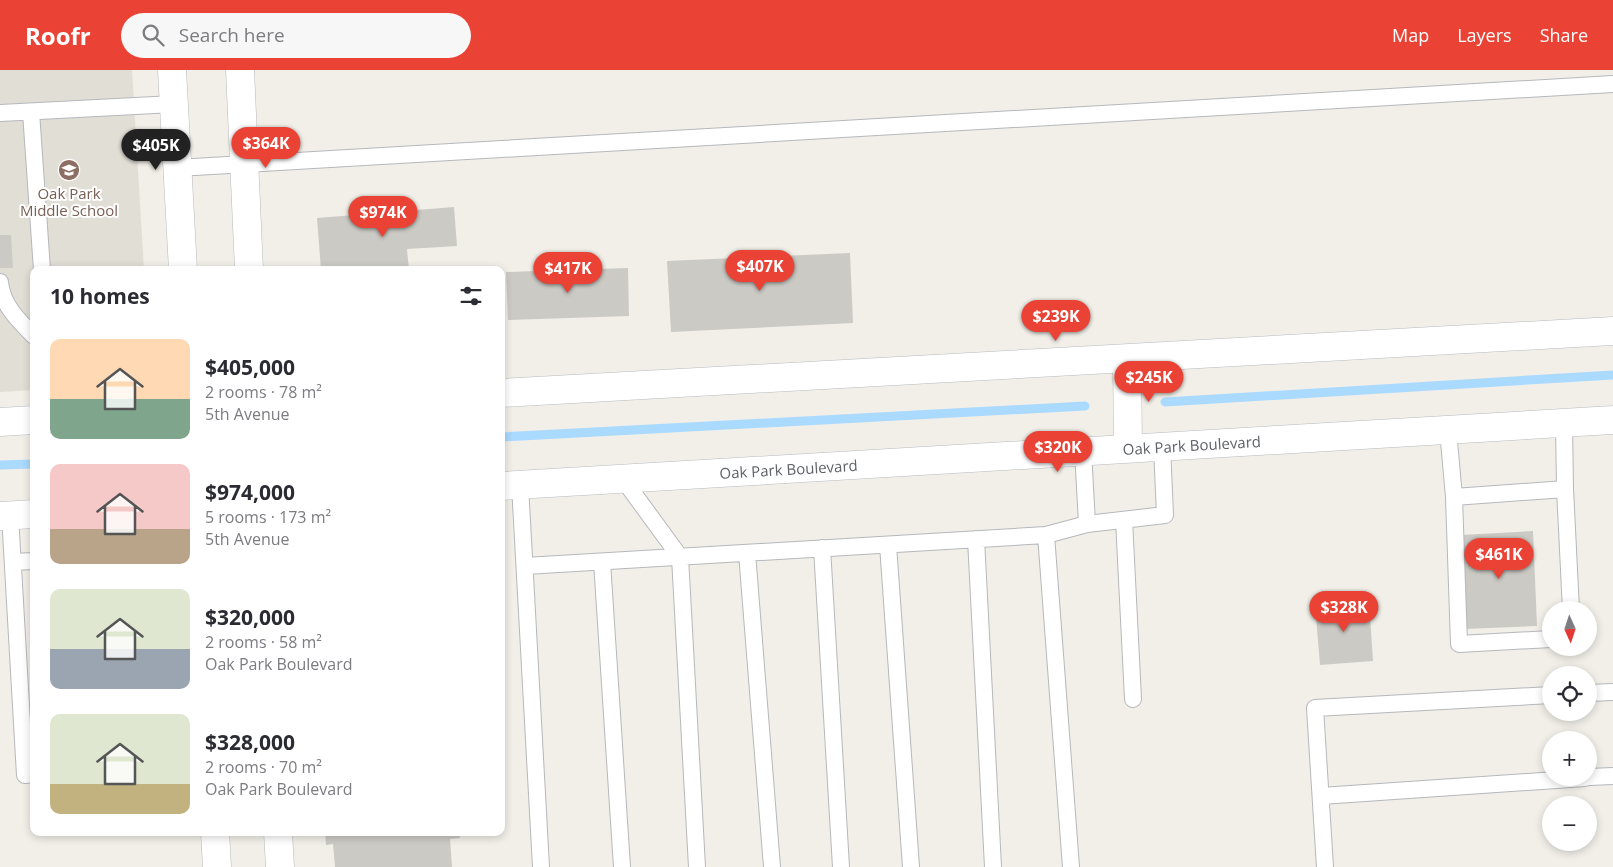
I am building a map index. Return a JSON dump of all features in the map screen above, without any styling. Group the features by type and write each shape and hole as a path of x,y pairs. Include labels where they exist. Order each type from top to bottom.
{"street":[{"path":"172,70 183,266"},
{"path":"240,70 249,266"},
{"path":"505,393 1613,331"},
{"path":"1127,359 1128,448"},
{"path":"0,422 30,420"},
{"name":"Oak Park Boulevard","path":"511,486 1613,420"},
{"path":"215,836 217,867"},
{"path":"278,836 280,867"}],"lane":[{"path":"177,168 1613,84"},
{"path":"0,113 174,104"},
{"path":"31,112 42,266"},
{"path":"0,282 7,305 30,331"},
{"path":"1564,423 1571,601"},
{"path":"1448,430 1454,497 1459,644 1542,639"},
{"path":"525,566 1046,535 1087,524 1165,515 1162,446"},
{"path":"1083,451 1087,524"},
{"path":"624,479 680,557 696,867"},
{"path":"511,486 525,566 541,867"},
{"path":"1454,497 1565,490"},
{"path":"15,515 13,562 25,775 30,774"},
{"path":"1124,520 1132,699"},
{"path":"1046,535 1071,867"},
{"path":"976,539 993,867"},
{"path":"888,544 911,867"},
{"path":"822,548 841,867"},
{"path":"747,553 772,867"},
{"path":"13,562 30,560"},
{"path":"602,562 622,867"},
{"path":"1597,693 1613,692"},
{"path":"1325,867 1315,708 1542,695"},
{"path":"1597,777 1613,776"},
{"path":"1321,796 1542,781"}],"shaded area":[{"name":"Oak Park Middle School","path":"0,70 132,70 144,266 30,266 30,390 0,392"}],"building":[{"path":"454,207 457,246 407,249 409,266 321,266 317,218"},
{"path":"0,235 11,235 13,268 0,268"},
{"path":"850,253 853,323 671,332 667,261"},
{"path":"628,268 629,316 508,320 506,272"},
{"path":"1533,531 1537,626 1464,629 1460,535"},
{"path":"1369,601 1373,661 1320,665 1315,605"},
{"path":"325,836 460,836 460,838 450,839 452,867 335,867 333,844 326,845"}],"waterway":[{"path":"1165,402 1613,375"},
{"path":"505,437 1085,406"},
{"path":"0,465 30,464"}],"place":[{"name":"Oak Park Middle School","path":"69,170"}]}
